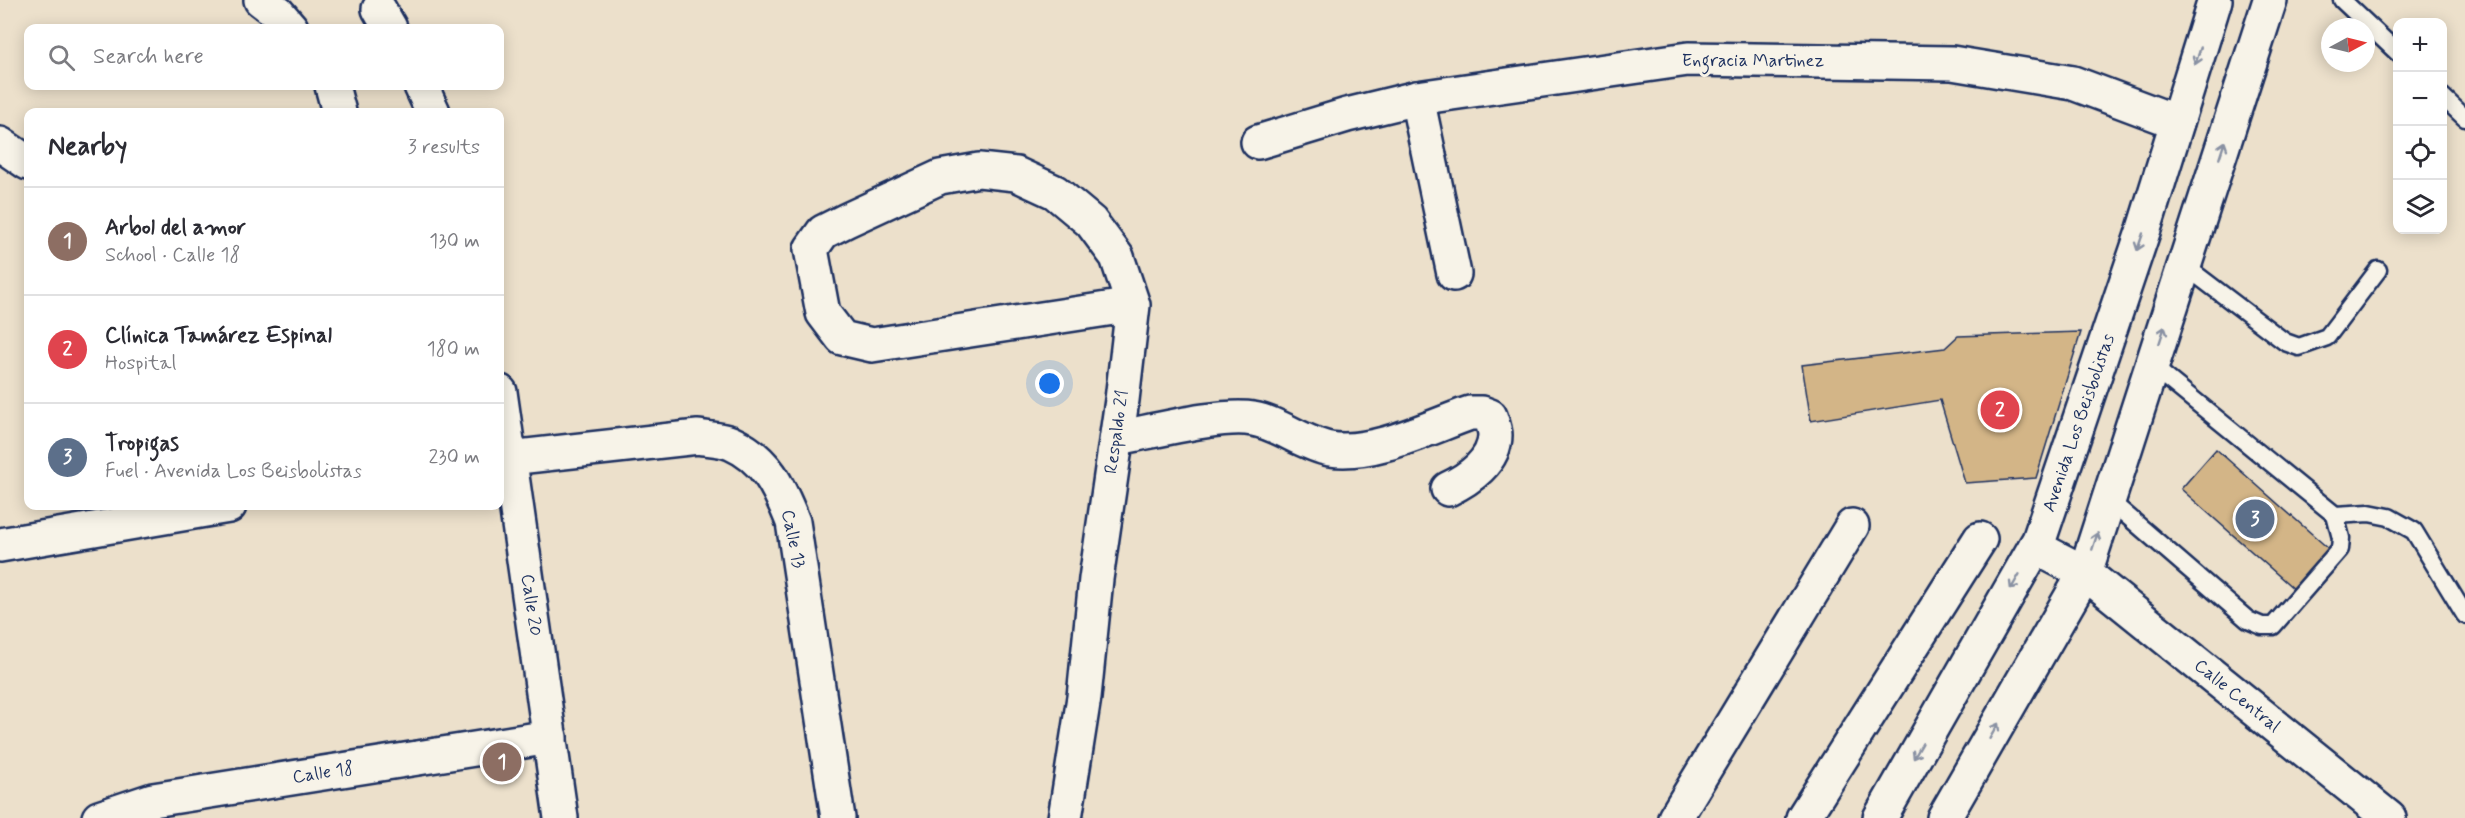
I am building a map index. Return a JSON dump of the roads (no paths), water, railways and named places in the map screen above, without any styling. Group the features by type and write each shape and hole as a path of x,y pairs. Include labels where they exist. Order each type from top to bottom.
{"street":[{"path":"261,0 288,24"},
{"name":"Avenida Los Beisbolistas","path":"1880,818 2036,547 2144,229 2215,0"},
{"path":"1944,818 2085,573 2270,0"},
{"name":"Engracia Martinez","path":"1258,142 1417,98 1688,59 1952,63 2073,83 2176,122"},
{"path":"333,90 338,108"},
{"path":"423,90 431,108"},
{"path":"1417,98 1454,274"},
{"path":"0,144 24,160"},
{"name":"Respaldo 21","path":"1065,818 1084,697 1096,579 1117,438 1133,305 1117,257 1091,222 1055,192 1016,174 979,170 940,177 823,232 811,249 823,313 842,338 872,345 1133,305"},
{"path":"1117,438 1222,419 1253,419 1329,449 1354,450 1384,444 1470,413 1482,412 1490,416 1495,434 1491,454 1467,480 1448,489"},
{"name":"Calle 13","path":"505,458 698,437 729,442 759,460 780,489 793,522 838,818"},
{"name":"Calle 20","path":"505,458 561,818"},
{"path":"0,545 206,510"},
{"path":"1675,818 1852,526"},
{"path":"1803,818 1980,539"},
{"name":"Calle Central","path":"2036,547 2085,573 2389,818"},
{"name":"Calle 18","path":"99,818 153,800 550,737"}],"lane":[{"path":"2342,0 2393,49"},
{"path":"2447,101 2465,118"},
{"path":"2185,266 2284,342 2299,346 2326,337 2378,270"},
{"path":"2109,500 2248,620 2262,626 2273,626 2340,549 2341,538 2335,515 2152,366"},
{"path":"2335,515 2369,513 2389,517 2414,531 2465,615"}],"place":[{"name":"Clínica Tamárez Espinal","path":"2000,410"},
{"name":"Tropigas","path":"2255,519"},
{"name":"Arbol del amor","path":"502,762"}]}
